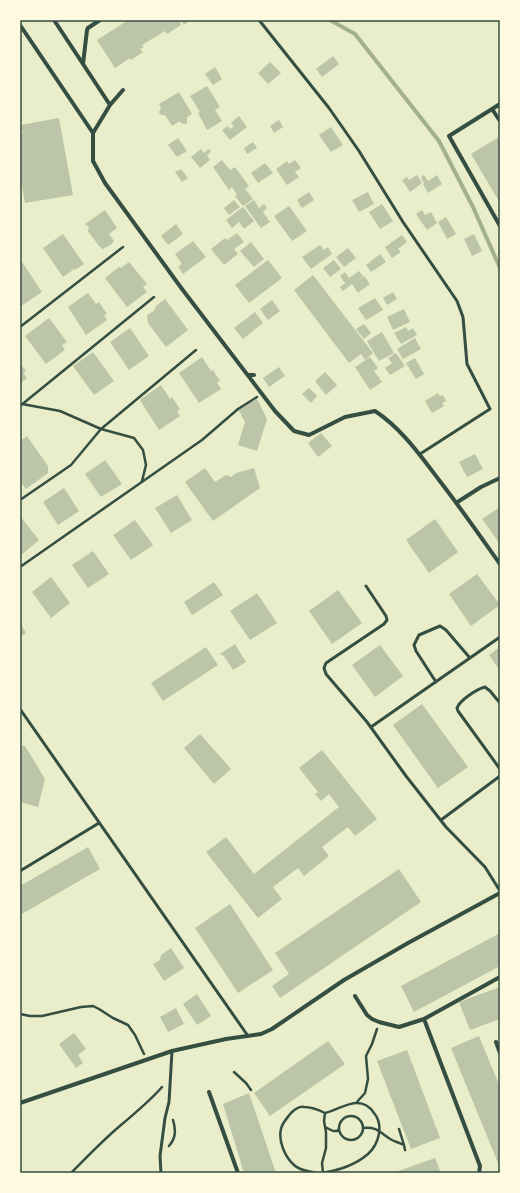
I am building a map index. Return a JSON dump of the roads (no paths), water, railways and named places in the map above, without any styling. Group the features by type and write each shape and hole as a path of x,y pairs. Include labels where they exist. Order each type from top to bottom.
{"street":[{"path":"54,20 110,105"},
{"path":"83,65 86,30 100,20"},
{"path":"20,25 93,133"},
{"path":"123,90 110,105 93,133 93,161 105,183 182,289 275,411 294,431 309,435 345,417 375,411 387,419 420,454 500,564"},
{"path":"500,104 449,136 500,226"},
{"path":"492,109 500,121"},
{"path":"248,375 254,375"},
{"path":"456,503 481,487 500,478"},
{"path":"20,1103 172,1052 226,1039 261,1034 272,1029 344,980 500,892"},
{"path":"355,996 367,1015 379,1022 399,1027 424,1019 500,977"},
{"path":"424,1019 480,1166 479,1173"},
{"path":"496,1042 500,1053"},
{"path":"209,1092 238,1173"}],"lane":[{"path":"259,20 330,108 359,151 403,222 457,301 463,317 468,364 490,409 420,454"},
{"path":"366,586 386,616 387,620 384,624 326,663 324,668 326,674 371,727 406,776 446,827 485,867 500,892"},
{"path":"436,682 416,652 414,645 419,635 440,626 446,630 470,658"},
{"path":"371,727 500,637"},
{"path":"500,703 485,687 479,688 460,703 457,708 500,769"},
{"path":"20,709 248,1036"},
{"path":"441,820 500,776"},
{"path":"20,871 100,822"},
{"path":"160,1173 160,1156 165,1118 169,1102 172,1052"}],"waterway":[{"path":"330,20 355,34 439,141 473,207 500,268"}]}
